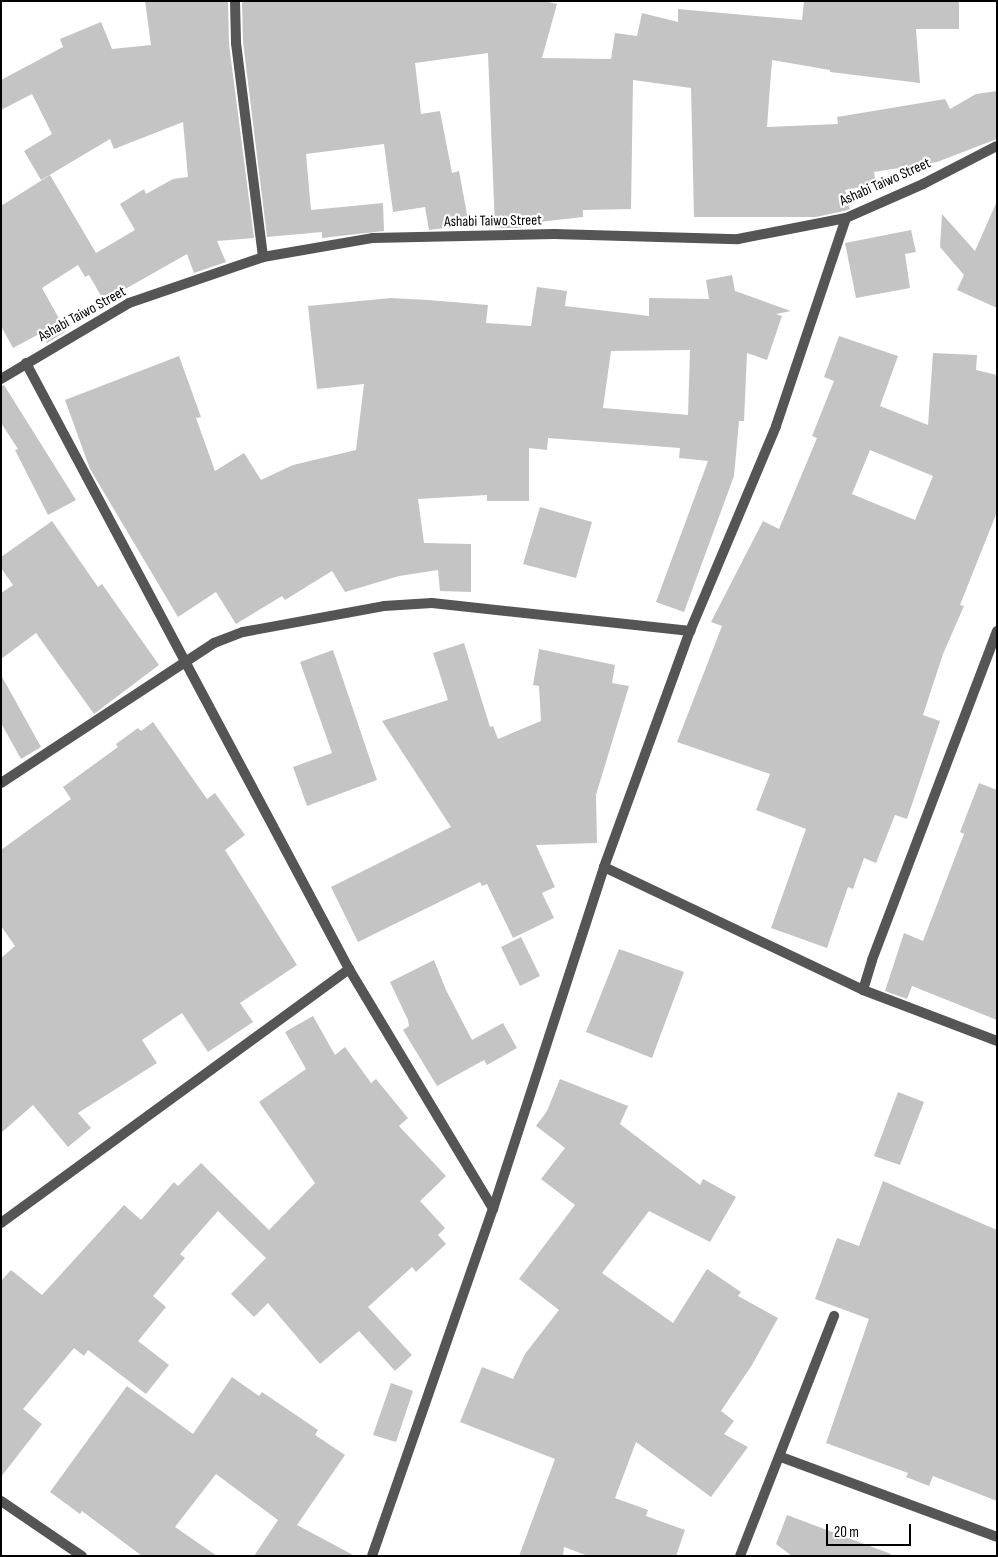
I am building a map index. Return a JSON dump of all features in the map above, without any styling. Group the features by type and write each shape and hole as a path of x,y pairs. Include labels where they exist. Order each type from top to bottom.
{"street":[{"path":"235,1 236,43 263,257"},
{"name":"Ashabi Taiwo Street","path":"1,380 26,363 129,303 263,257 373,238 554,234 738,239 846,218 923,184 997,146"},
{"path":"372,1556 493,1209 604,868 690,631 776,426 846,218"},
{"path":"26,363 348,969 493,1209"},
{"path":"1,783 214,643 244,632 384,606 432,604 690,631"},
{"path":"863,990 872,960 997,631"},
{"path":"604,868 863,990 997,1041"},
{"path":"1,1223 348,969"},
{"path":"740,1556 834,1316"},
{"path":"780,1457 997,1537"},
{"path":"1,1501 82,1556"}],"building":[{"path":"145,1 228,1 229,44 254,238 217,241 226,262 194,273 187,254 104,301 89,275 85,277 78,265 42,288 66,331 47,343 41,333 13,348 1,326 1,206 50,175 96,253 135,230 120,204 144,189 146,194 173,179 188,177 183,122 114,149 110,139 41,180 24,151 52,134 32,94 1,110 1,80 63,47 60,39 101,22 112,49 151,45"},
{"path":"242,1 545,1 557,4 542,58 611,59 615,33 637,36 642,13 678,22 678,9 802,20 804,1 959,1 959,29 916,29 920,83 830,72 830,70 772,60 767,127 838,124 837,117 945,99 950,109 976,94 997,91 997,139 937,162 874,172 876,184 845,190 850,209 844,211 816,217 694,217 691,88 633,80 631,209 583,210 583,217 521,224 521,228 495,228 488,53 415,63 421,114 440,111 452,173 459,171 469,225 429,230 425,207 393,212 384,144 306,154 311,210 383,203 384,231 322,238 322,232 267,237 243,42"},
{"path":"997,201 997,308 957,290 964,275 940,247 942,214 975,251"},
{"path":"911,230 916,252 905,254 910,288 856,298 845,243"},
{"path":"732,275 735,291 791,311 776,314 782,316 767,360 747,353 744,421 739,421 734,476 684,612 656,602 708,461 679,458 680,448 548,438 547,450 529,448 529,501 487,501 487,495 418,499 424,543 471,544 471,592 440,591 438,570 399,576 345,592 332,571 285,600 282,596 236,624 216,592 178,617 90,469 65,400 179,356 201,417 196,418 215,471 244,453 261,480 293,465 356,450 364,384 317,389 308,306 391,298 488,305 486,323 531,326 537,287 567,291 565,306 649,316 649,298 709,299 706,280","holes":["690,350 688,415 603,408 611,351"]},
{"path":"839,336 898,356 880,406 928,425 933,353 977,355 976,370 997,375 997,512 960,605 964,606 943,654 923,715 940,721 907,819 895,815 876,863 864,858 853,889 848,887 827,948 771,928 806,829 756,810 770,774 677,742 722,626 711,622 763,521 779,529 817,438 812,436 834,381 824,377","holes":["870,450 933,476 915,520 852,494"]},
{"path":"4,385 76,500 48,515 15,450 18,449 1,423 1,386"},
{"path":"540,507 592,522 576,578 523,564"},
{"path":"52,521 98,587 102,584 159,665 94,714 36,633 1,659 1,593 13,585 1,568 1,557"},
{"path":"464,643 490,727 493,726 498,739 541,721 539,686 533,685 539,649 615,665 612,683 629,686 596,795 597,843 536,845 555,887 542,893 554,918 513,938 487,884 482,886 480,882 358,942 331,887 451,827 382,721 448,700 433,653"},
{"path":"333,650 377,780 307,806 293,767 332,753 300,662"},
{"path":"1,675 41,747 21,759 1,723"},
{"path":"153,722 207,799 215,793 245,835 225,850 297,965 240,1003 253,1022 208,1052 182,1013 142,1040 157,1063 78,1113 91,1128 68,1147 33,1105 1,1133 1,958 15,946 1,926 1,850 71,799 63,787 118,747 116,744 138,728 141,731"},
{"path":"979,783 997,790 997,1020 912,986 907,999 885,991 904,933 923,941 964,834 960,832"},
{"path":"521,937 540,976 520,986 501,947"},
{"path":"619,949 684,972 652,1058 586,1032"},
{"path":"434,960 446,990 472,1040 503,1023 517,1048 487,1065 484,1060 437,1086 403,1030 409,1026 408,1020 390,982"},
{"path":"313,1016 335,1055 345,1047 371,1083 376,1079 408,1118 399,1126 446,1176 420,1201 445,1228 438,1235 446,1244 416,1272 412,1267 368,1307 412,1355 395,1371 359,1331 320,1364 268,1303 254,1317 231,1294 266,1258 218,1211 180,1254 185,1258 153,1296 166,1307 138,1341 169,1365 146,1394 88,1350 84,1356 74,1348 23,1409 42,1424 1,1477 1,1281 11,1270 42,1295 124,1205 141,1220 174,1182 178,1186 201,1163 269,1230 315,1183 259,1102 306,1069 285,1032"},
{"path":"560,1079 628,1106 620,1124 700,1185 703,1179 736,1197 710,1242 649,1211 602,1273 673,1323 707,1269 741,1292 738,1296 778,1318 752,1365 721,1411 734,1421 724,1434 748,1447 711,1497 636,1442 615,1498 648,1510 646,1516 685,1530 676,1556 588,1556 564,1547 563,1556 519,1556 555,1459 460,1422 482,1367 513,1379 525,1354 559,1310 519,1279 575,1205 541,1179 565,1148 536,1126 547,1111"},
{"path":"898,1092 924,1102 900,1165 874,1156"},
{"path":"883,1181 997,1230 997,1501 933,1476 929,1486 906,1477 908,1473 826,1443 869,1319 815,1299 837,1238 859,1246"},
{"path":"232,1377 259,1396 262,1392 318,1430 315,1435 345,1455 297,1525 355,1556 254,1556 278,1520 216,1474 175,1527 217,1556 142,1556 82,1511 80,1514 50,1492 127,1386 193,1434"},
{"path":"391,1383 413,1391 396,1442 373,1435"},
{"path":"787,1515 891,1554 890,1556 792,1556 776,1544"}]}
